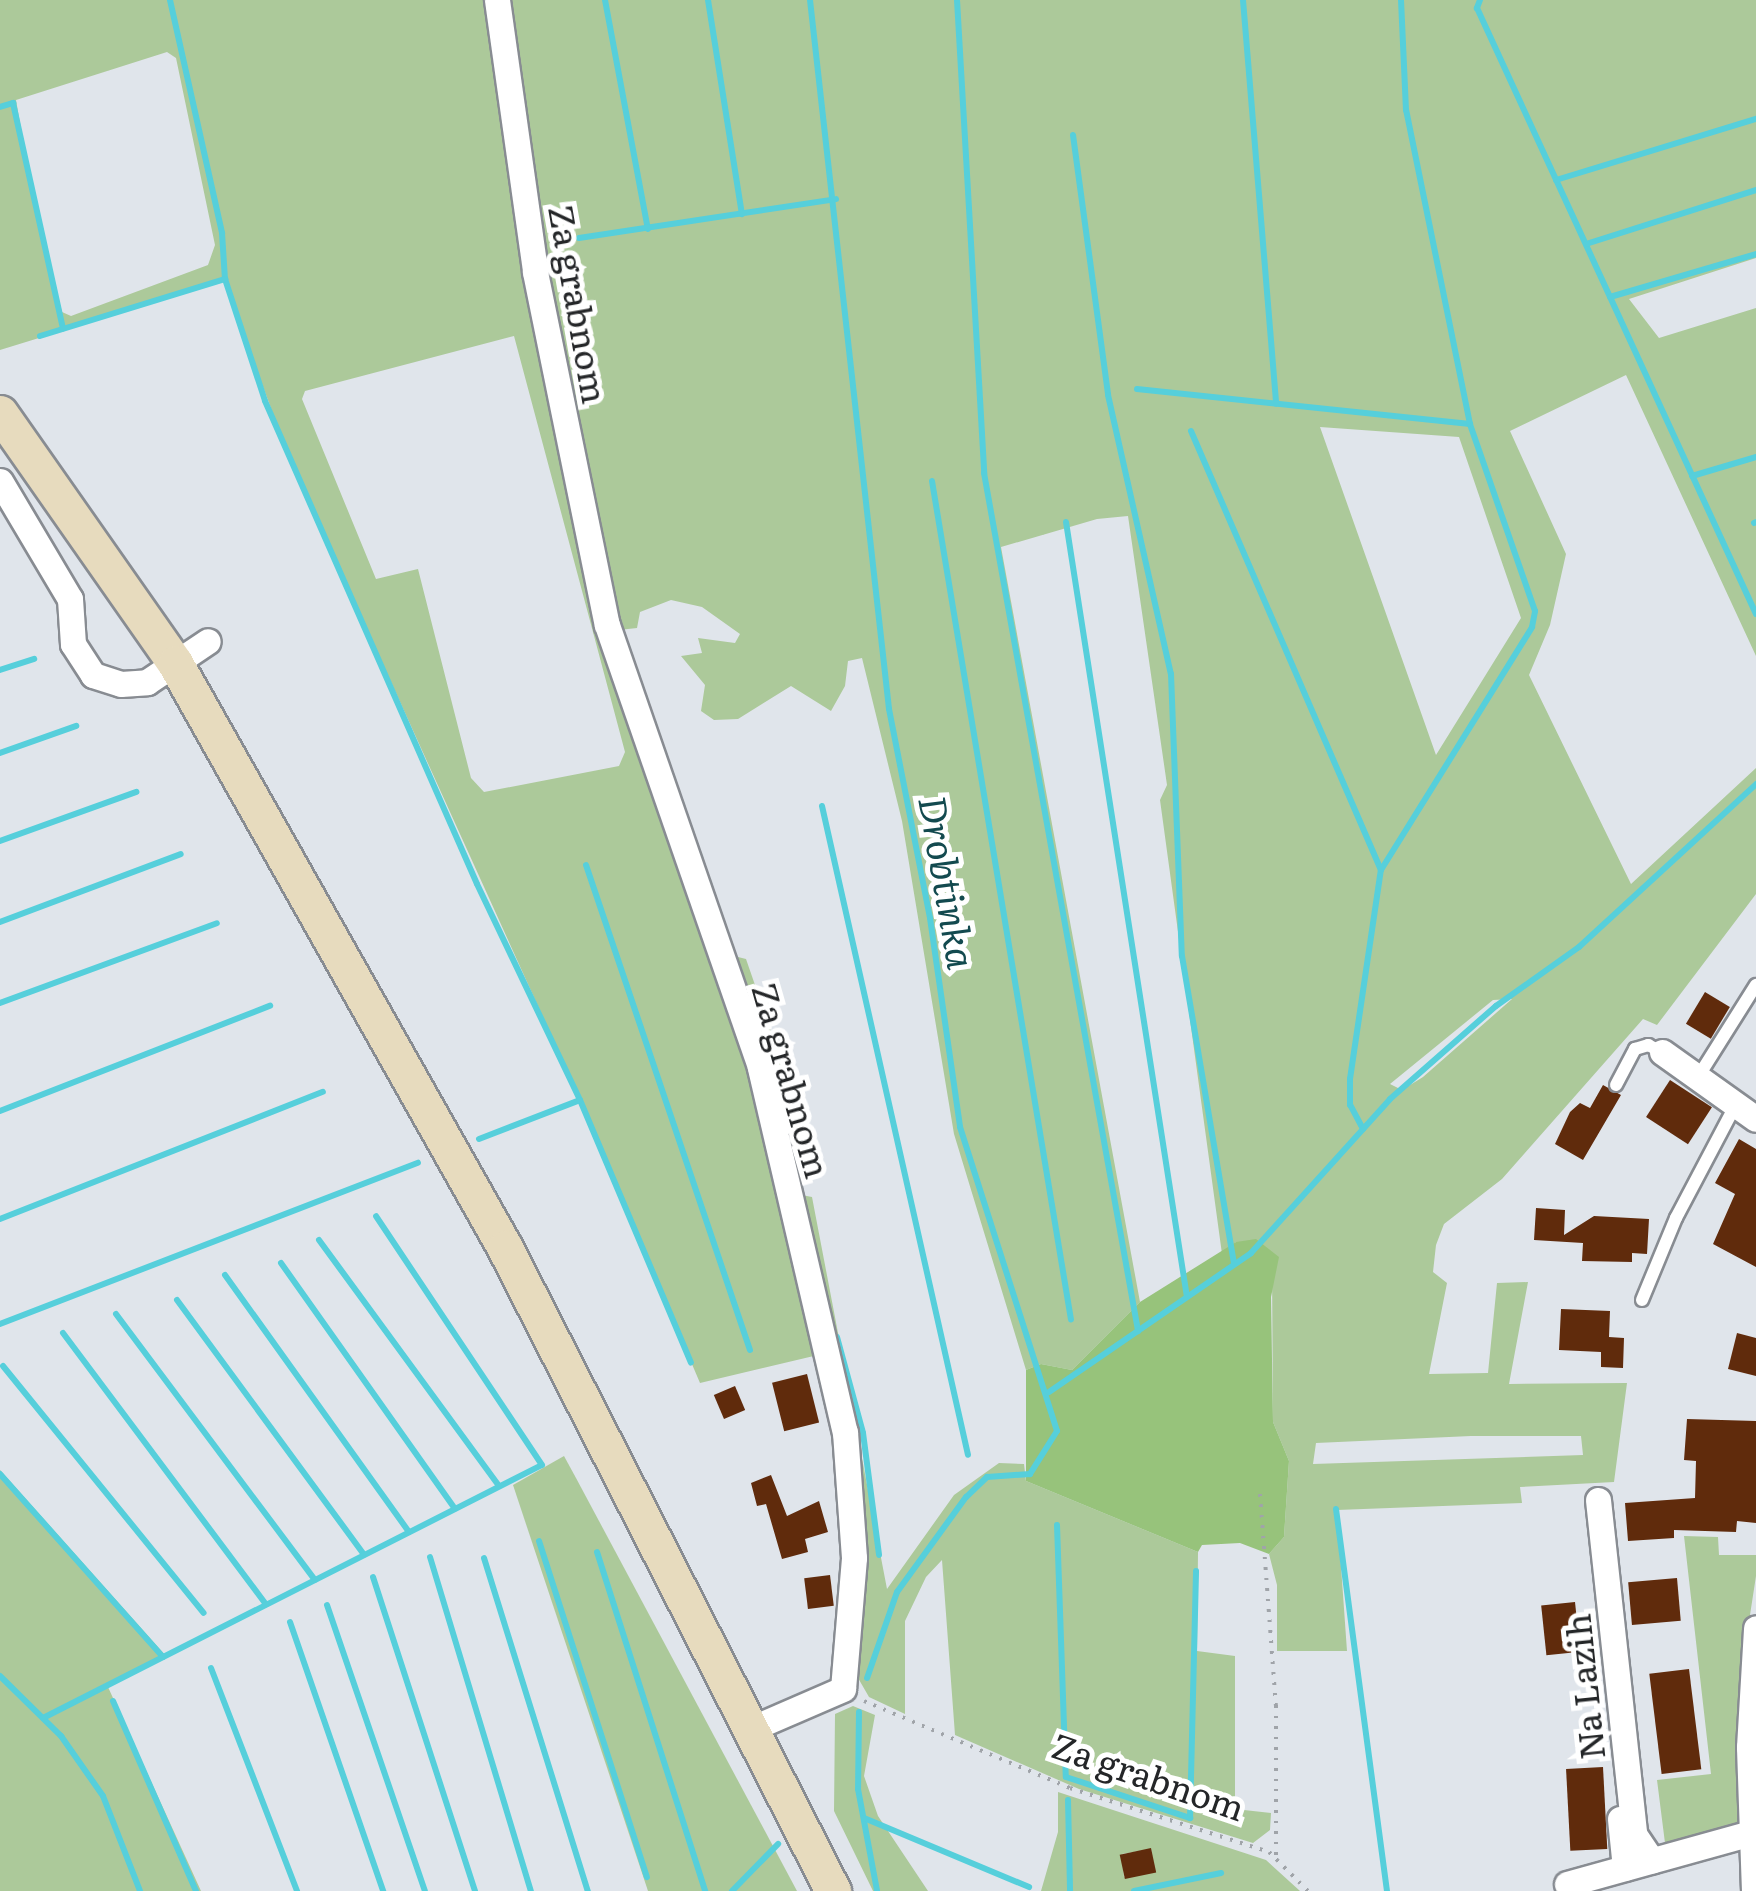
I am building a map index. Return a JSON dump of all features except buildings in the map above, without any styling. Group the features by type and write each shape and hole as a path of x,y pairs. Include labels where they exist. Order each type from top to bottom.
{"main road":[{"path":"0,413 175,662 504,1248 753,1728 833,1891"}],"street":[{"name":"Za grabnom","path":"498,0 535,272 607,625 760,1068 845,1432 854,1558 843,1688"},
{"path":"0,482 70,599 73,644 93,675 121,684 147,682 208,641"},
{"path":"1662,1052 1746,1112"},
{"name":"Na Lazih","path":"1598,1500 1634,1834 1652,1861"},
{"name":"Na Lazih","path":"1591,1600 1625,1868"},
{"path":"1754,1891 1751,1833 1756,1628"},
{"path":"753,1728 843,1688"},
{"path":"1567,1884 1751,1833"}],"lane":[{"path":"1698,1077 1756,984"},
{"path":"1616,1085 1635,1050 1648,1045 1662,1052"},
{"path":"1642,1300 1676,1218 1746,1112"}],"path":[{"path":"1260,1494 1276,1705 1276,1858"},
{"name":"Za grabnom","path":"843,1688 1070,1788 1276,1858 1308,1891"}],"green space":[{"path":"0,0 492,0 573,488 751,1069 818,1355 700,1383 567,1070 289,457 224,281 0,350","holes":["167,52 176,58 215,245 208,265 71,316 62,312 35,208 16,100","514,336 625,752 619,766 484,792 471,778 418,569 376,579 302,399 305,391"]},
{"path":"505,0 1756,0 1756,258 1629,299 1659,338 1756,308 1756,656 1626,375 1510,431 1566,554 1550,625 1529,675 1631,884 1756,768 1756,894 1657,1025 1643,1019 1502,1179 1444,1224 1436,1245 1433,1272 1447,1283 1429,1374 1488,1373 1497,1283 1528,1282 1509,1384 1627,1383 1614,1482 1520,1487 1522,1503 1337,1510 1347,1651 1277,1651 1277,1585 1269,1554 1284,1537 1289,1461 1273,1422 1272,1267 1236,1242 1222,1254 1160,800 1167,785 1128,516 1097,519 1001,547 1140,1302 1072,1370 1041,1364 1026,1370 954,1134 902,821 862,658 848,661 845,686 831,711 791,686 738,719 714,720 701,711 705,685 681,656 702,653 698,638 735,643 740,634 702,607 671,600 640,612 637,628 619,630 555,331","holes":["1320,427 1459,437 1521,618 1436,755","1512,999 1423,1077 1402,1090 1390,1084 1493,1000","1581,1436 1583,1455 1313,1464 1316,1443"]},
{"path":"730,955 746,959 784,1069 786,1085 771,1092"},
{"path":"796,1194 812,1197 887,1589 954,1495 999,1463 1024,1464 1026,1481 1198,1552 1197,1651 1235,1656 1235,1809 1271,1813 1270,1830 1253,1843 1079,1789 955,1735 942,1560 926,1577 905,1621 905,1714 869,1697 854,1671 858,1554"},
{"path":"1256,1239 1279,1257 1271,1297 1273,1422 1289,1461 1284,1537 1269,1554 1240,1543 1202,1545 1198,1552 1026,1481 1026,1370 1041,1364 1072,1370 1140,1302 1236,1242"},
{"path":"564,1456 797,1891 648,1891 513,1485"},
{"path":"0,1470 166,1656 108,1687 201,1891 0,1891"},
{"path":"1684,1536 1718,1537 1719,1555 1756,1555 1756,1576 1744,1654 1742,1816 1736,1832 1666,1851 1657,1780 1711,1774"},
{"path":"853,1706 875,1715 864,1776 878,1816 928,1891 873,1891 834,1811 835,1714"},
{"path":"1058,1792 1266,1860 1300,1891 1041,1891 1058,1832","holes":["1151,1849 1154,1872 1124,1877 1122,1854"]}],"waterway":[{"path":"170,0 222,233 225,279 265,401 477,884 580,1100 691,1363"},
{"path":"605,0 648,229"},
{"path":"708,0 742,214"},
{"name":"Drobtinka","path":"810,0 889,709 930,918 960,1127 1057,1431 1030,1474 987,1477 966,1497 897,1592 867,1678"},
{"path":"957,0 984,473 1138,1331"},
{"path":"1243,0 1276,404"},
{"path":"1363,1129 1350,1105 1350,1079 1381,870 1532,627 1535,611 1470,424 1406,110 1401,0"},
{"path":"1480,0 1477,8 1756,614"},
{"path":"0,107 13,103 63,329"},
{"path":"1556,180 1756,119"},
{"path":"1073,135 1108,395 1171,674 1182,956 1234,1264"},
{"path":"1586,244 1756,190"},
{"path":"579,238 836,199"},
{"path":"1610,297 1756,254"},
{"path":"40,336 225,279"},
{"path":"1137,389 1470,424"},
{"path":"1191,431 1381,870"},
{"path":"1692,476 1756,457"},
{"path":"932,481 1071,1320"},
{"path":"1066,522 1187,1297"},
{"path":"0,670 34,659"},
{"path":"0,753 76,726"},
{"path":"1049,1392 1251,1253 1390,1099 1496,1006 1579,947 1756,784"},
{"path":"0,841 136,792"},
{"path":"822,806 968,1455"},
{"path":"0,922 181,854"},
{"path":"586,865 750,1350"},
{"path":"0,1003 217,923"},
{"path":"0,1111 270,1006"},
{"path":"0,1219 323,1092"},
{"path":"479,1139 580,1100"},
{"path":"0,1324 418,1163"},
{"path":"43,1718 542,1465 376,1216"},
{"path":"319,1240 498,1485"},
{"path":"281,1263 455,1509"},
{"path":"225,1275 409,1532"},
{"path":"177,1300 364,1555"},
{"path":"116,1314 315,1580"},
{"path":"63,1333 266,1604"},
{"path":"837,1337 863,1433 879,1555"},
{"path":"3,1366 204,1613"},
{"path":"0,1474 163,1657"},
{"path":"1336,1509 1387,1891"},
{"path":"1057,1525 1066,1777 1190,1818 1196,1571"},
{"path":"539,1541 647,1877"},
{"path":"597,1552 705,1891"},
{"path":"430,1557 531,1891"},
{"path":"484,1558 588,1891"},
{"path":"373,1577 475,1891"},
{"path":"327,1605 425,1891"},
{"path":"290,1622 383,1891"},
{"path":"211,1668 297,1891"},
{"path":"0,1676 61,1736 103,1796 140,1891"},
{"path":"113,1701 196,1891"},
{"name":"Drobtinka","path":"859,1712 858,1789 877,1891"},
{"path":"1068,1800 1070,1891"},
{"path":"864,1818 1029,1887"},
{"path":"732,1891 778,1844"},
{"path":"1134,1891 1221,1873"}]}
